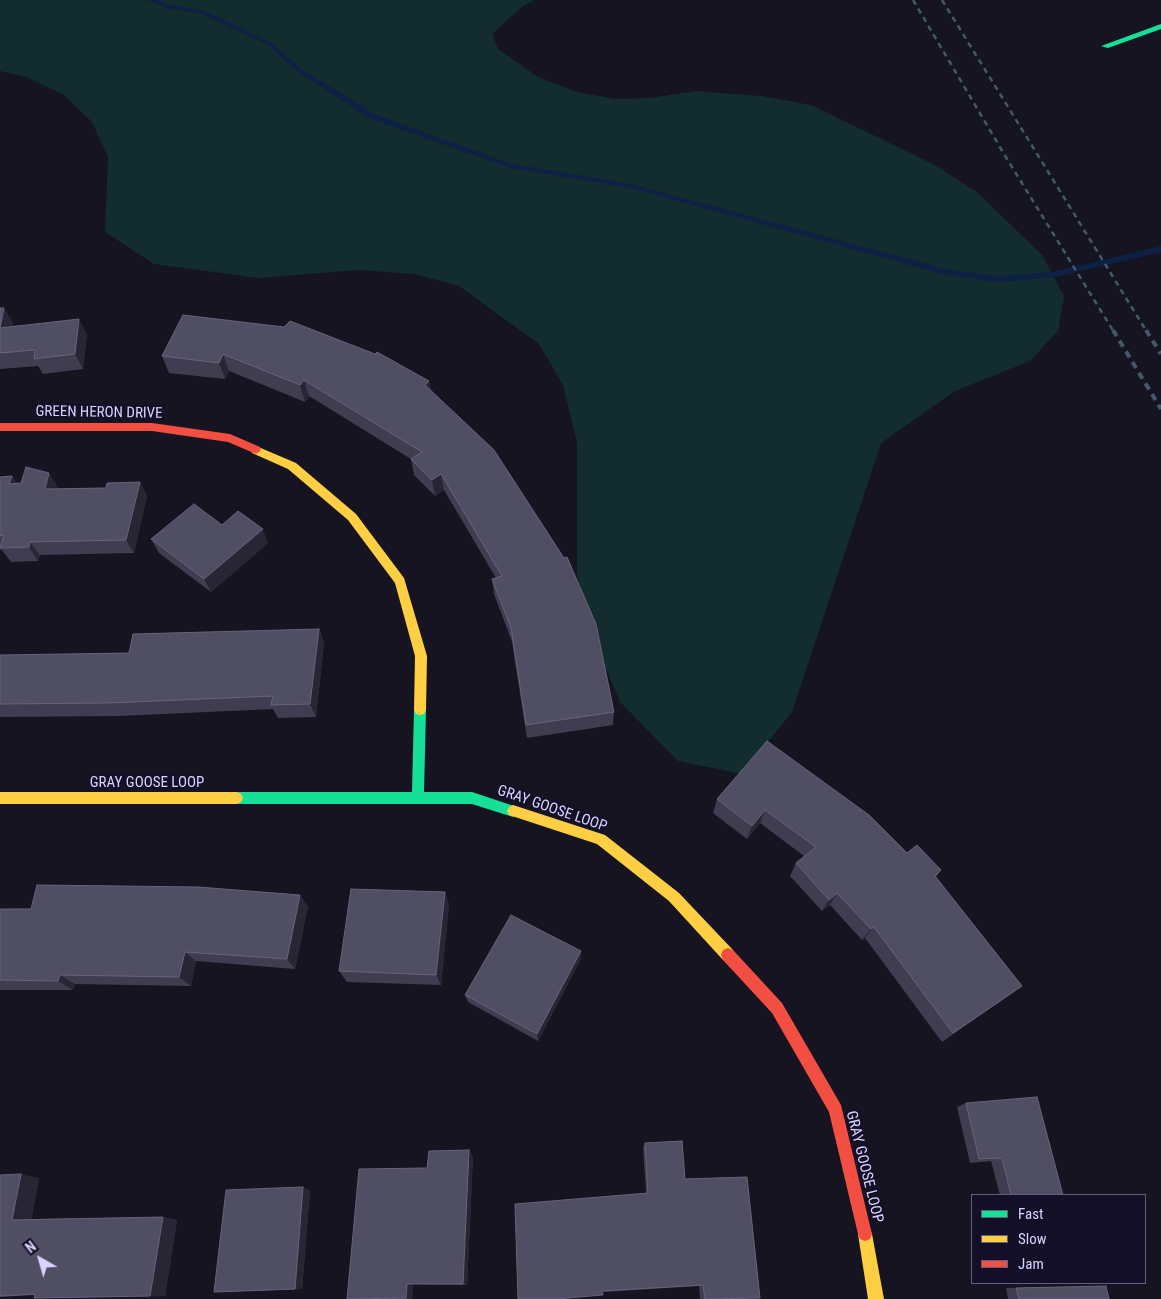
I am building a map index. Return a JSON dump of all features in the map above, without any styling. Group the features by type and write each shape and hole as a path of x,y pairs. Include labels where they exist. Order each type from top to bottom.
{"street":[{"path":"1105,46 1161,26"},
{"name":"GREEN HERON DRIVE","path":"0,427 152,427 230,438 292,466 352,517 400,580 421,656 418,798"},
{"name":"GRAY GOOSE LOOP","path":"0,798 472,798 601,839 674,897 777,1008 836,1110 870,1254 876,1299"}],"green space":[{"path":"0,0 534,0 523,6 492,34 498,49 538,77 577,92 616,99 649,98 696,91 761,96 811,105 933,164 977,192 1042,255 1064,296 1058,331 1030,361 955,391 881,443 792,712 742,774 678,761 620,702 592,636 577,574 577,443 563,385 539,344 459,286 414,274 359,270 258,278 154,264 105,232 108,157 92,122 64,95 26,77 0,71"}],"building":[{"path":"0,308 4,308 0,328"},
{"path":"183,315 284,327 290,321 375,354 377,352 429,381 425,385 494,450 564,558 567,557 596,624 614,712 526,725 511,628 492,579 502,576 441,474 432,480 411,459 422,452 304,380 300,385 223,354 219,363 162,356"},
{"path":"79,319 75,354 34,359 35,350 0,353 0,328"},
{"path":"26,467 49,473 45,489 106,488 107,483 140,482 126,540 30,542 29,547 0,548 4,535 0,536 0,477 12,476 9,484 21,483"},
{"path":"194,504 222,525 238,511 263,529 204,579 151,539"},
{"path":"319,629 310,704 271,705 273,696 108,703 0,704 0,655 129,653 133,634"},
{"path":"767,741 869,815 907,853 917,845 941,870 935,876 1022,986 953,1033 874,927 871,929 837,893 829,900 796,863 816,847 765,810 752,826 717,799"},
{"path":"37,885 198,887 300,895 287,959 185,952 179,977 60,975 58,981 0,980 0,909 31,909"},
{"path":"351,889 445,892 436,975 339,971"},
{"path":"511,915 581,951 537,1034 465,995"},
{"path":"1037,1097 1063,1194 1011,1194 1002,1158 979,1159 966,1103"},
{"path":"682,1141 685,1179 747,1177 760,1298 705,1299 703,1285 602,1291 603,1295 557,1299 518,1299 515,1204 648,1193 645,1143"},
{"path":"469,1150 463,1284 407,1284 406,1298 347,1299 359,1169 427,1168 429,1151"},
{"path":"21,1174 12,1220 163,1217 150,1296 34,1298 35,1294 0,1296 0,1175"},
{"path":"303,1187 295,1289 214,1292 226,1190"},
{"path":"1106,1286 1109,1299 1019,1299 1016,1288"}],"waterway":[{"path":"150,0 169,7 203,12 270,44 299,70 374,117 511,166 631,186 946,272 997,279 1052,275 1161,249"}],"railway":[{"path":"913,0 1007,159 1114,332"},
{"path":"942,0 1147,332"},
{"path":"1113,330 1161,409"},
{"path":"1146,330 1161,354"}],"traffic: fast":[{"path":"1105,46 1161,26"},
{"path":"418,798 420,710"},
{"path":"237,798 472,798 513,811"}],"traffic: slow":[{"path":"256,450 292,466 352,517 400,581 421,656 420,710"},
{"path":"0,798 237,798"},
{"path":"513,811 601,839 674,897 728,955"},
{"path":"865,1234 876,1299"}],"traffic: jam":[{"path":"0,427 152,427 230,438 256,450"},
{"path":"728,955 777,1008 836,1110 865,1234"}]}
